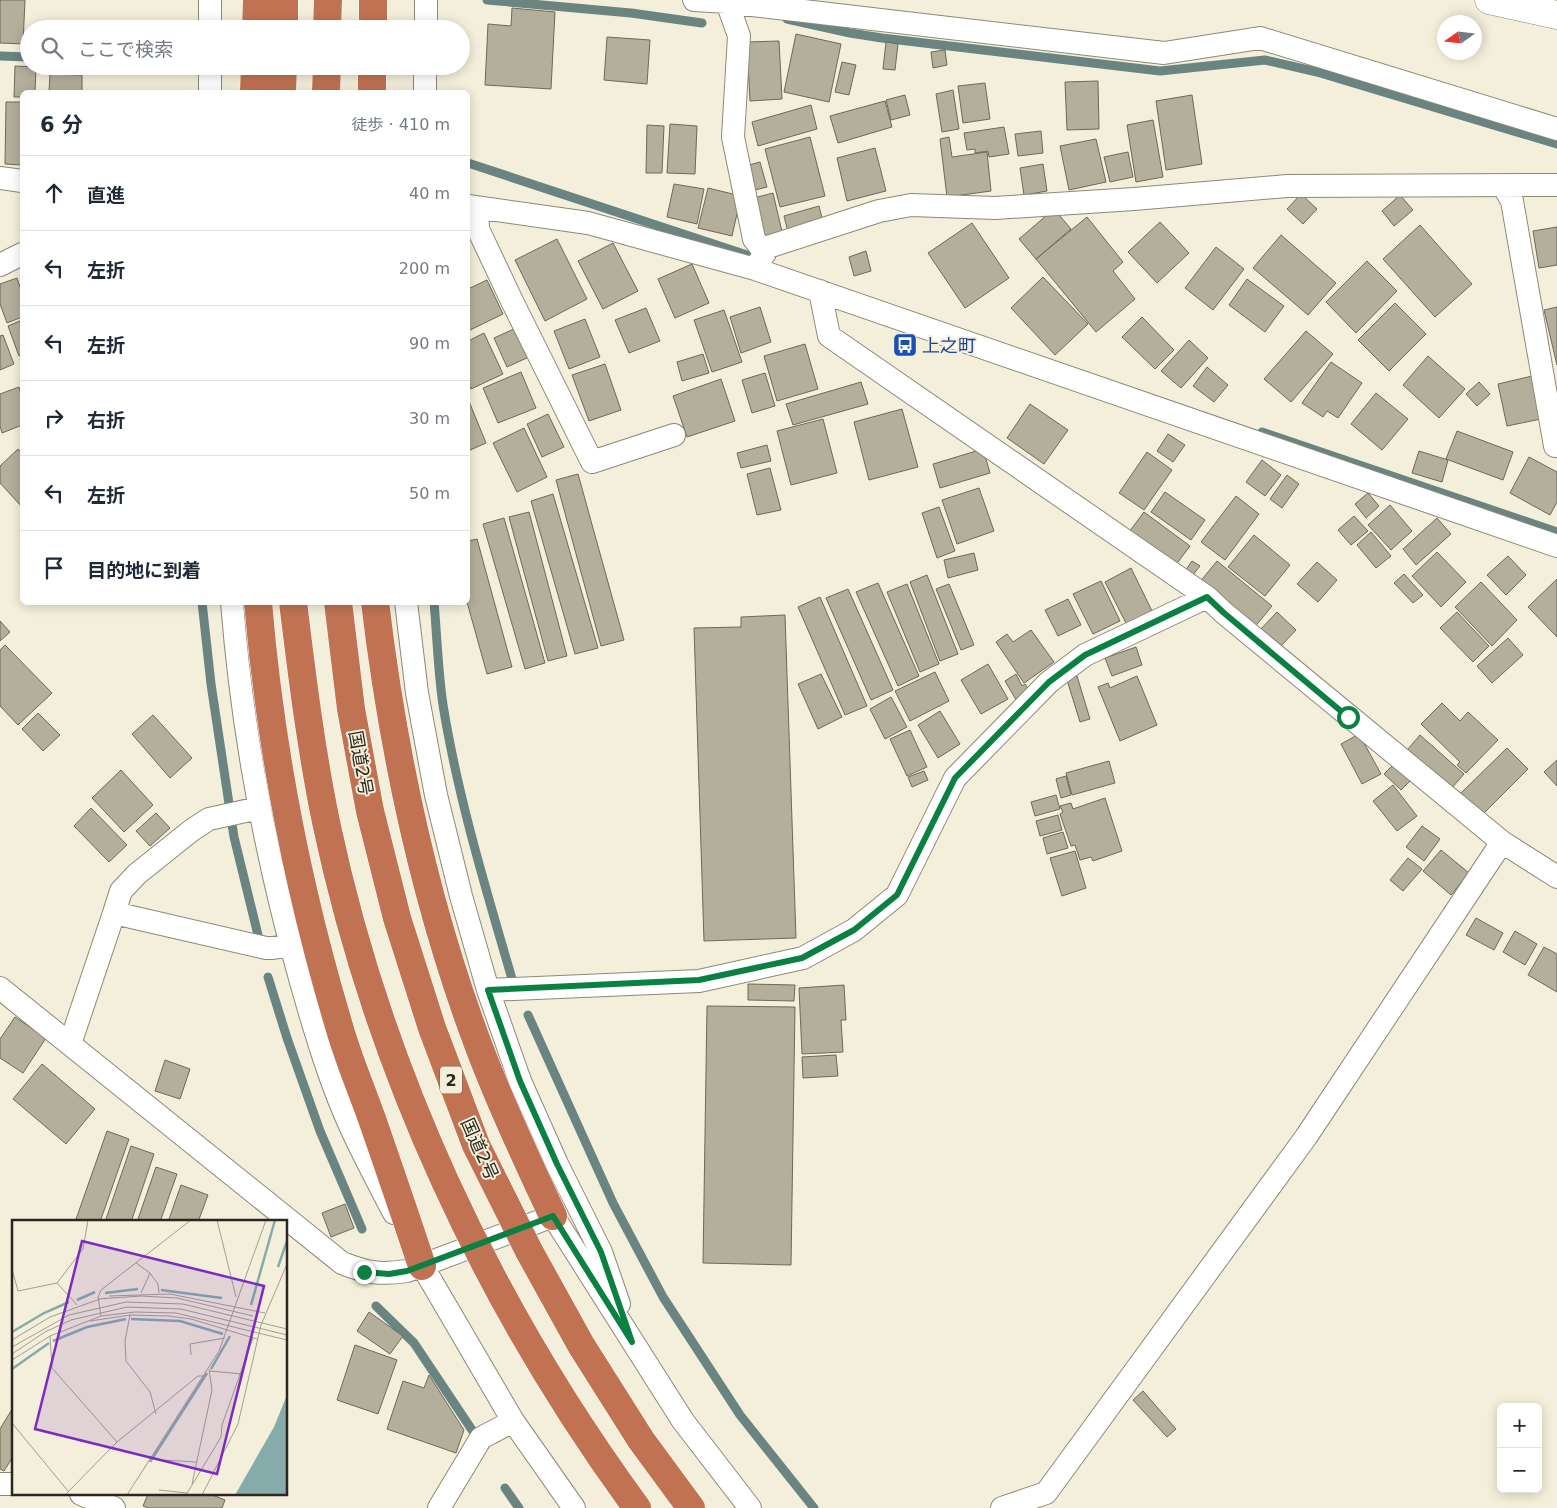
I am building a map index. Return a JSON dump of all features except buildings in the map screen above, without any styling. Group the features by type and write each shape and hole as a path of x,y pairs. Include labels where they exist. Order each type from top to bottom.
{"highway":[{"path":"256,20 257,0"},
{"path":"284,0 284,20"},
{"path":"327,20 328,0"},
{"path":"373,0 373,20"},
{"path":"254,90 255,75"},
{"path":"282,90 283,75"},
{"path":"326,90 327,75"},
{"path":"372,75 372,90"},
{"path":"258,605 262,654 276,754 315,937 339,1028 422,1266"},
{"path":"293,605 307,715 326,822 354,934 388,1043 433,1157 488,1269 541,1364 604,1463 637,1508"},
{"name":"国道2号","path":"338,605 351,709 367,792 397,918 432,1028 476,1145 529,1251 581,1345 640,1440 691,1508"},
{"path":"375,605 387,694 403,785 450,960 478,1046 513,1132 553,1216"}],"street":[{"path":"210,0 210,20"},
{"path":"426,0 426,20"},
{"path":"694,0 727,2 1164,53 1260,38 1557,129"},
{"path":"1489,0 1557,15"},
{"path":"727,2 740,36 734,137 760,261"},
{"path":"210,75 210,90"},
{"path":"424,90 425,75"},
{"path":"0,178 20,181"},
{"path":"1503,185 1512,202 1555,446"},
{"path":"760,261 768,248 879,211 911,205 995,208 1287,186 1557,185"},
{"path":"674,435 592,462 478,229 472,207 588,223 760,261 820,291 1557,546"},
{"path":"0,265 20,255"},
{"path":"820,291 830,336 1207,597 1348,717 1502,842 1557,877"},
{"path":"488,990 699,980 802,958 854,930 897,895 955,778 1049,682 1085,655 1207,597"},
{"path":"232,605 244,715 259,808 275,882 290,945 328,1067 352,1131 422,1266 513,1421 574,1508"},
{"path":"406,605 417,693 436,795 488,990 520,1081 557,1164 601,1252 632,1342"},
{"path":"70,1044 121,891 137,874 208,819 259,808"},
{"path":"1002,1508 1046,1494 1306,1137 1502,842"},
{"path":"114,913 266,948 290,945"},
{"path":"0,988 342,1263 364,1272 389,1274 407,1271 553,1216 683,1421 750,1508"},
{"path":"439,1508 481,1438 513,1421"},
{"path":"86,1496 114,1508"}],"waterway":[{"path":"487,0 631,13 702,23"},
{"path":"787,19 882,38 1160,71 1265,60 1317,72 1557,144"},
{"path":"0,56 20,57"},
{"path":"470,164 753,257"},
{"path":"1262,432 1557,532"},
{"path":"202,605 211,684 234,837 258,935"},
{"path":"434,605 441,692 456,774 473,843 512,979"},
{"path":"268,977 287,1038 320,1131 362,1229"},
{"path":"528,1015 613,1203 663,1297 740,1415 814,1508"},
{"path":"376,1306 414,1343 472,1430"},
{"path":"505,1488 519,1508"}],"place":[{"name":"上之町","path":"905,345"}],"route":[{"path":"364,1272 389,1274 407,1271 553,1216 632,1342 601,1252 557,1164 520,1081 488,990 699,980 802,958 854,930 897,895 955,778 1049,682 1085,655 1207,597 1348,717"}]}
